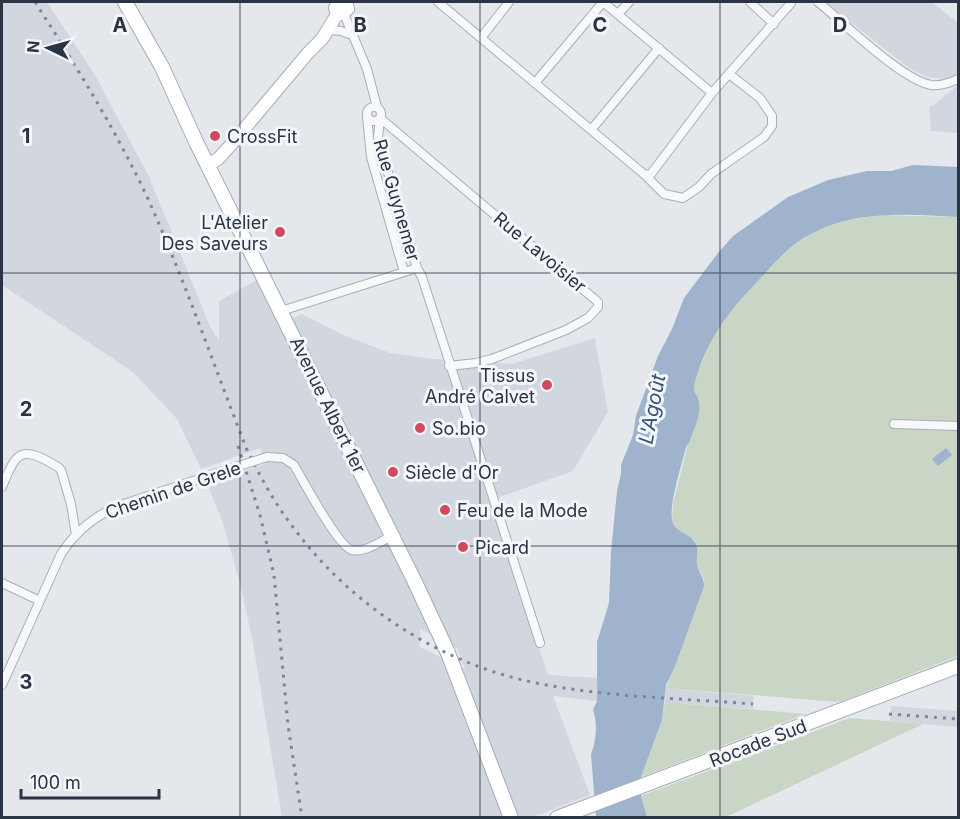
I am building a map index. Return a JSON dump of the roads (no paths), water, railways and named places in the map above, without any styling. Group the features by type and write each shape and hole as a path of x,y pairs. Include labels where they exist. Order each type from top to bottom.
{"main road":[{"name":"Avenue Albert 1er","path":"125,2 162,67 448,653 511,818"},
{"path":"208,165 229,147 329,30 344,6"},
{"name":"Rocade Sud","path":"557,818 958,666"}],"street":[{"path":"438,2 664,194 683,198 699,187 711,174 764,137 772,126 772,116 760,98 729,74"},
{"path":"481,38 509,2"},
{"path":"535,83 603,2 712,93"},
{"path":"618,14 629,2"},
{"path":"750,2 774,24"},
{"path":"818,2 907,76 933,85 947,84 958,79"},
{"path":"645,176 651,174 712,93 790,3"},
{"path":"344,6 352,35 368,69 377,107 381,113 380,118 373,121 367,117 367,112 369,108 377,107"},
{"path":"329,30 352,35"},
{"path":"591,130 659,48"},
{"name":"Rue Guynemer","path":"367,117 371,156 405,272"},
{"name":"Rue Guynemer","path":"281,311 417,268 378,140 380,118"},
{"name":"Rue Lavoisier","path":"380,118 598,302 598,307 588,318 566,330 492,359 449,366"},
{"path":"417,268 422,277 540,643"},
{"path":"894,424 958,426"},
{"path":"2,487 10,466 18,456 24,453 55,465 61,471 71,504 76,535"},
{"name":"Chemin de Grele","path":"2,685 61,554 86,524 108,510 267,457 283,458 294,465 337,536 352,550 366,549 392,536"},
{"path":"2,583 40,601"}],"water":[{"name":"L'Agoût","path":"913,165 958,167 958,217 883,215 864,217 828,226 811,234 787,251 733,308 705,354 694,390 699,400 699,413 686,447 674,494 672,513 672,520 676,528 693,539 696,544 697,564 704,586 666,685 662,720 641,777 641,796 647,817 596,817 591,754 596,732 593,710 597,701 597,642 609,603 611,552 621,465 658,356 684,298 733,236 788,197 828,180 867,171 891,171"},
{"path":"946,448 952,455 938,466 932,459"}],"railway":[{"path":"35,2 109,123 136,173 162,230 247,450 258,471 275,502 289,521 342,582 396,625 426,643 490,671 550,686 579,690 753,704"},
{"path":"238,446 260,515 274,575 288,725 302,818"},
{"path":"889,714 958,719"}],"place":[{"name":"CrossFit","path":"215,136"},
{"name":"L'Atelier Des Saveurs","path":"280,232"},
{"name":"Tissus André Calvet","path":"547,385"},
{"name":"So.bio","path":"420,428"},
{"name":"Siècle d'Or","path":"393,472"},
{"name":"Feu de la Mode","path":"445,510"},
{"name":"Picard","path":"463,547"}]}
